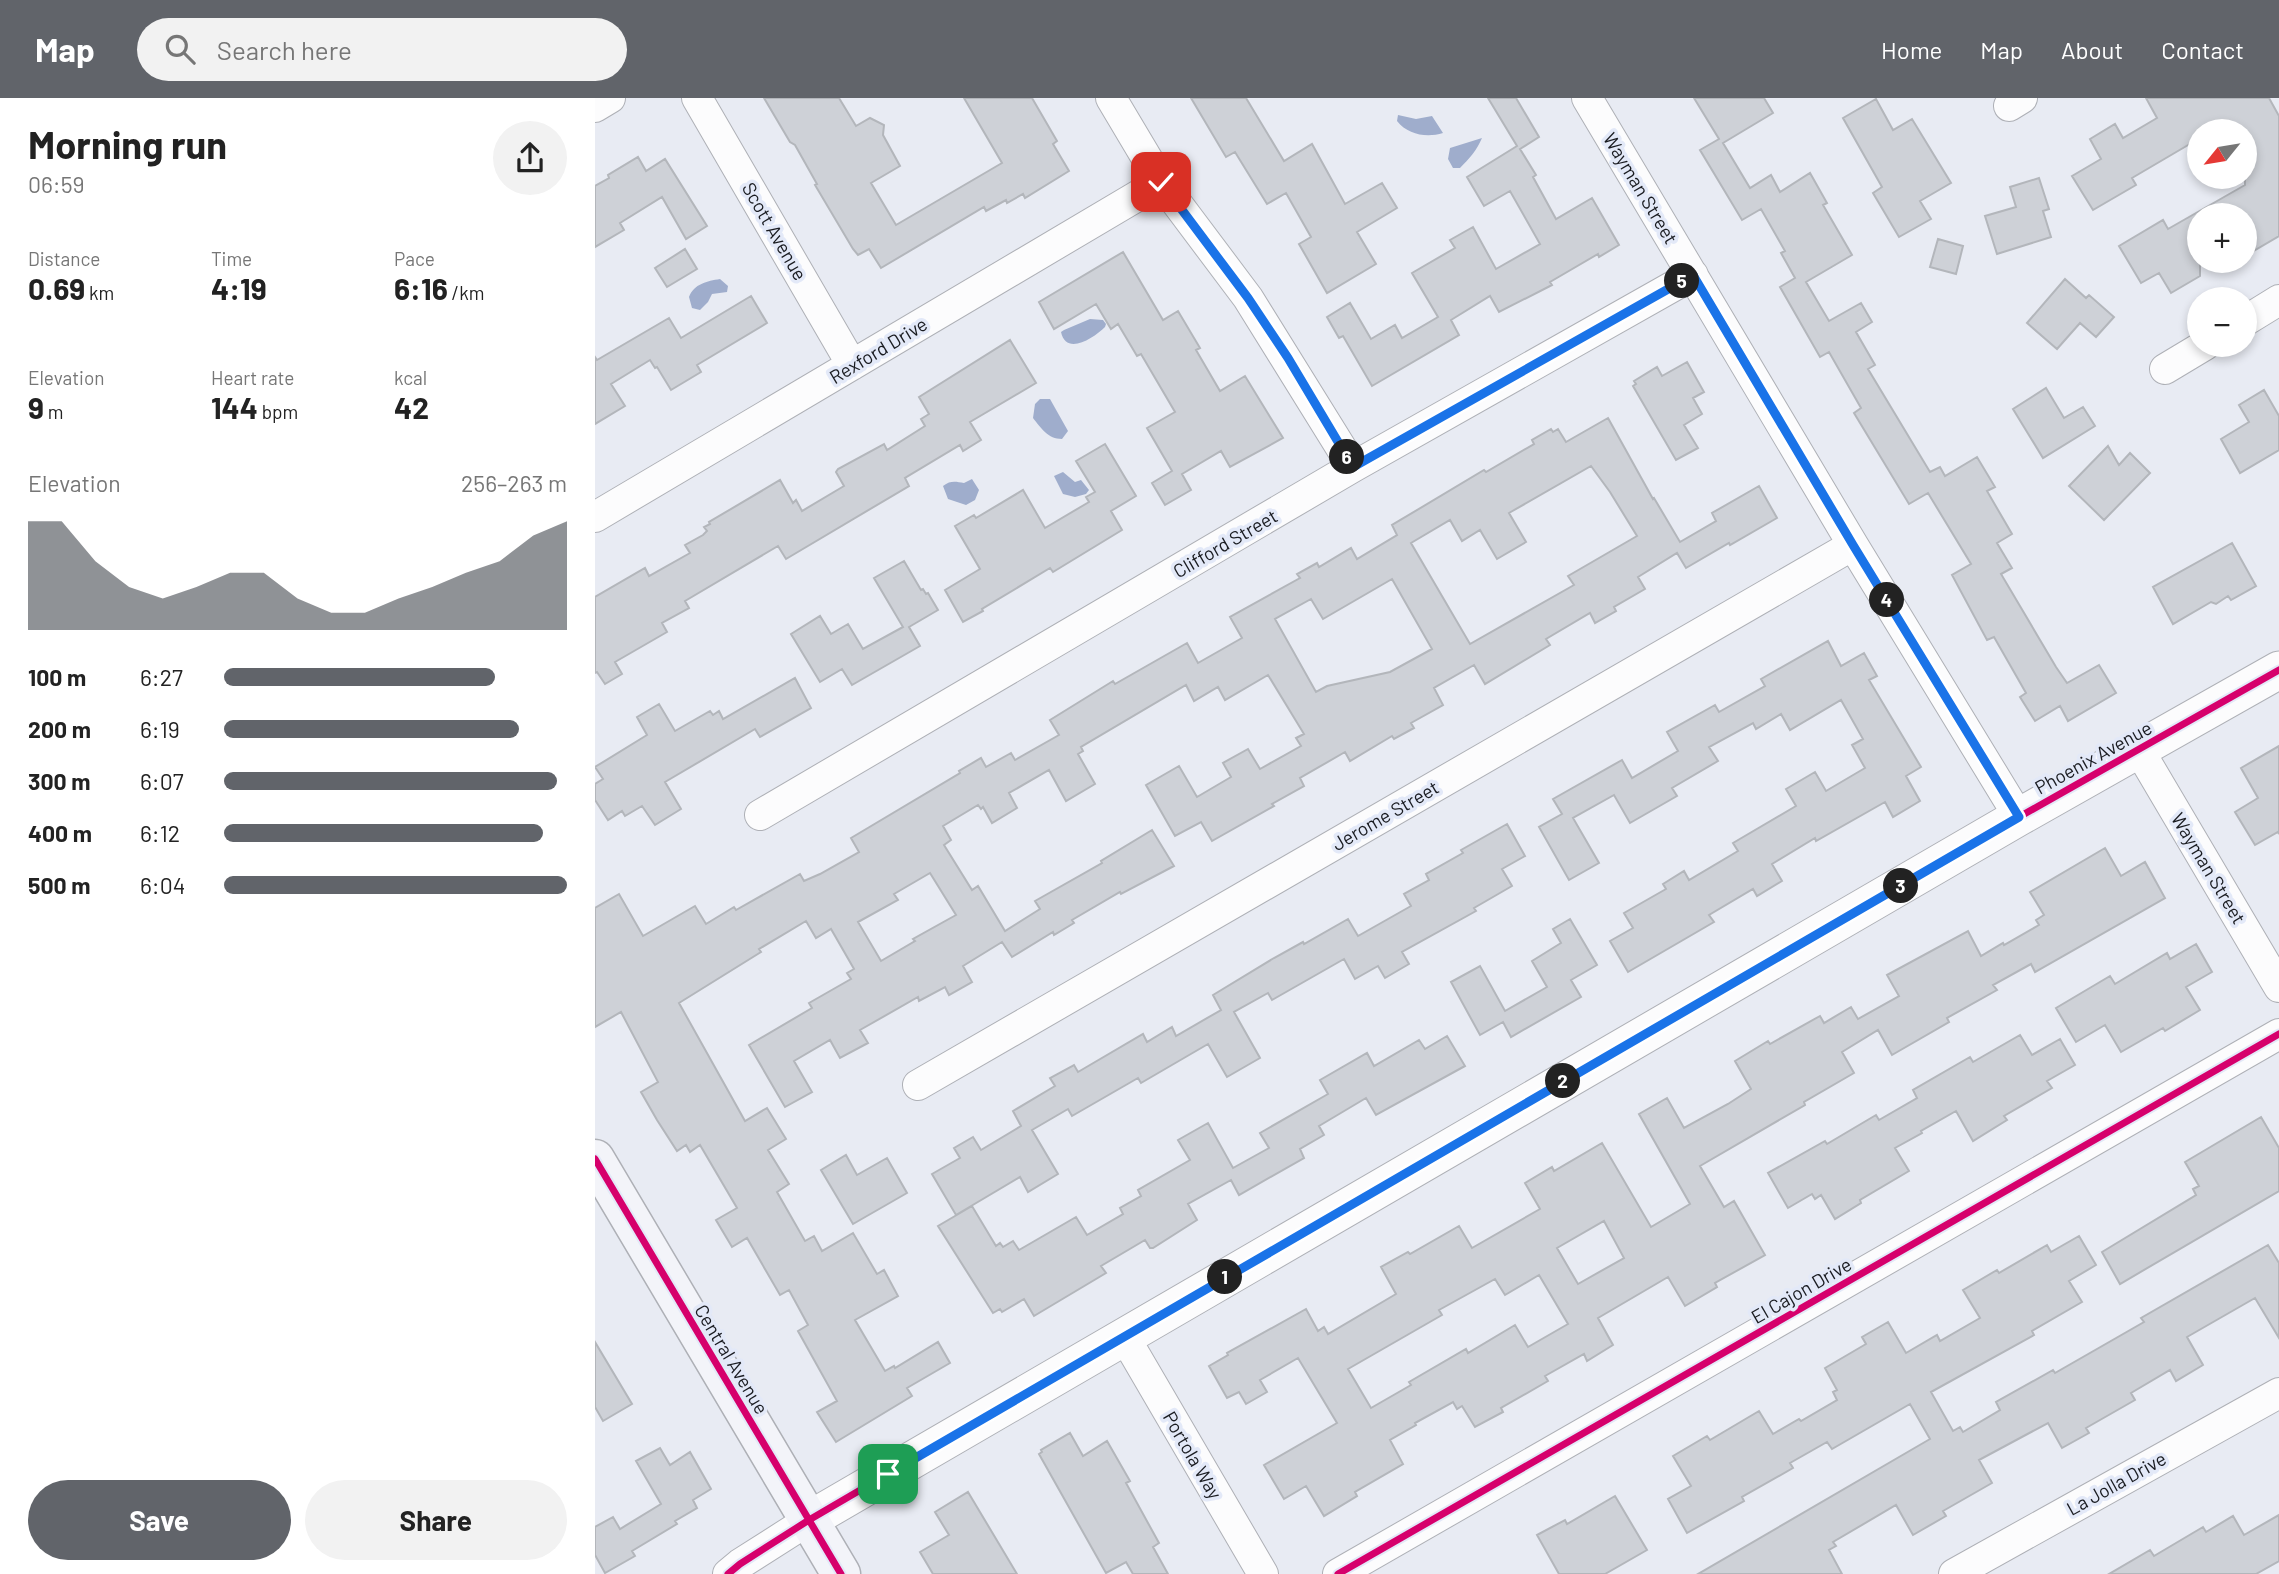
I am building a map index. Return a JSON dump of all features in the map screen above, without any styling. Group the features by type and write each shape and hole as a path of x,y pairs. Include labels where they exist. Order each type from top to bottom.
{"main road":[{"name":"Central Avenue","path":"595,1159 841,1574"}],"street":[{"path":"595,107 610,98"},
{"name":"Scott Avenue","path":"697,98 852,365"},
{"path":"1111,98 1161,182 1248,298 1288,358 1353,467"},
{"name":"Wayman Street","path":"1587,98 1853,545 2019,817"},
{"name":"Rexford Drive","path":"595,517 1161,182"},
{"name":"Clifford Street","path":"760,815 1353,467 1693,275"},
{"path":"2257,314 2279,300"},
{"path":"2165,369 2187,356"},
{"name":"Jerome Street","path":"918,1085 1853,545"},
{"name":"Phoenix Avenue","path":"728,1574 809,1520 1124,1336 2019,817 2279,670"},
{"name":"Wayman Street","path":"2139,750 2279,987"},
{"name":"El Cajon Drive","path":"1338,1574 2279,1034"},
{"name":"Portola Way","path":"1124,1336 1263,1574"},
{"name":"La Jolla Drive","path":"1954,1574 2279,1393"}],"water":[{"path":"1398,115 1416,119 1432,116 1443,133 1424,135 1412,132 1401,126 1397,121"},
{"path":"1482,138 1463,165 1453,168 1448,159 1450,148"},
{"path":"720,279 728,286 727,292 712,294 700,310 692,308 689,297 694,289 706,282"},
{"path":"1090,319 1103,320 1105,327 1081,343 1068,343 1064,339 1061,332"},
{"path":"1040,399 1050,399 1068,431 1062,439 1049,435 1033,418 1035,404"},
{"path":"1063,472 1075,482 1081,480 1089,490 1086,494 1075,497 1063,494 1054,476"},
{"path":"972,479 979,490 975,500 966,505 948,499 943,486"}],"building":[{"path":"764,98 839,98 856,126 870,118 884,125 883,135 900,166 871,183 896,225 1002,163 964,98 1032,98 1057,141 1053,144 1069,171 1025,198 1023,194 986,211 984,207 881,268 869,249 858,255 853,249 795,145 790,142"},
{"path":"1191,98 1246,98 1284,161 1312,144 1345,204 1382,183 1397,208 1357,232 1376,264 1327,293 1299,244 1311,237 1286,193 1267,204 1235,152 1226,157"},
{"path":"1488,98 1516,98 1539,137 1520,149 1536,175 1533,177 1556,219 1592,198 1619,245 1599,257 1598,254 1550,282 1552,285 1499,312 1490,296 1451,320 1459,335 1372,386 1343,336 1339,338 1327,317 1350,303 1371,339 1395,325 1402,338 1438,317 1412,273 1455,248 1450,240 1473,227 1496,269 1540,244 1510,191 1484,206 1467,177 1517,146"},
{"path":"1694,98 1764,98 1773,113 1723,143 1750,188 1771,175 1780,192 1810,173 1827,203 1823,205 1852,255 1806,282 1829,321 1861,303 1872,322 1856,332 1875,365 1868,369 1930,472 1940,467 1945,476 1977,457 1995,487 1987,491 2012,534 1997,543 2012,568 2001,574 2067,683 2099,665 2116,693 2068,721 2060,706 2035,721 2020,697 2026,693 1994,637 1987,640 1952,575 1971,564 1928,493 1909,504 1854,413 1861,408 1829,352 1820,357 1780,287 1795,278 1781,253 1785,251 1761,209 1742,220 1700,150 1719,139"},
{"path":"2146,98 2269,98 2279,116 2279,236 2257,249 2257,203 2214,203 2238,189 2257,189 2257,119 2187,119 2187,146 2132,178 2136,185 2093,210 2072,176 2101,159 2090,139 2115,124 2123,138 2157,118"},
{"path":"1876,99 1893,130 1912,119 1951,183 1920,201 1931,219 1899,237 1873,193 1882,187 1843,118"},
{"path":"638,157 646,171 665,159 707,226 686,239 662,197 620,223 624,230 595,247 595,186"},
{"path":"2039,178 2049,209 2043,211 2051,237 1997,254 1985,216 2016,207 2010,187"},
{"path":"2187,218 2187,273 2200,273 2200,276 2171,293 2159,273 2141,283 2119,246 2163,220 2168,229"},
{"path":"1938,239 1963,246 1956,274 1930,267"},
{"path":"685,249 697,269 667,287 655,268"},
{"path":"1123,252 1163,320 1178,311 1200,348 1196,350 1220,391 1245,376 1283,438 1230,467 1221,451 1182,474 1191,490 1165,505 1152,483 1172,471 1147,428 1175,412 1141,354 1137,356 1118,324 1111,329 1096,304 1054,329 1039,302"},
{"path":"2065,279 2086,298 2089,295 2114,317 2096,337 2080,323 2057,349 2027,323"},
{"path":"751,296 767,323 697,365 701,372 671,390 650,360 611,384 625,406 595,424 595,357 597,360 669,318 681,338"},
{"path":"1010,340 1036,383 970,422 981,440 963,451 960,445 905,478 909,486 786,559 778,546 685,601 689,608 662,623 667,632 615,662 622,674 605,684 597,672 595,673 595,597 645,568 649,576 690,553 685,545 703,535 707,531 704,527 710,524 709,522 780,480 793,503 796,500 802,511 844,486 836,472 838,469 884,444 887,450 925,426 921,419 929,414 919,397"},
{"path":"1687,362 1704,392 1693,398 1702,414 1684,425 1698,448 1676,460 1633,386 1636,384 1634,381 1657,367 1662,376"},
{"path":"2046,388 2064,418 2083,407 2095,426 2043,458 2013,409"},
{"path":"2264,390 2279,416 2279,450 2240,473 2221,439 2249,422 2239,405"},
{"path":"1608,418 1680,542 1716,521 1712,513 1759,486 1777,518 1686,568 1677,553 1638,577 1645,589 1614,607 1616,611 1595,623 1590,613 1546,639 1550,645 1485,684 1474,665 1434,688 1443,705 1411,723 1414,728 1394,739 1392,736 1350,761 1345,752 1300,778 1304,786 1212,841 1201,822 1175,836 1146,785 1179,766 1197,797 1231,777 1223,763 1248,749 1260,769 1301,746 1296,738 1304,734 1268,675 1225,700 1218,687 1194,701 1186,685 1081,747 1083,751 1078,754 1095,784 1066,801 1049,770 1009,793 1017,808 992,823 983,807 981,809 978,805 943,826 951,840 944,845 972,890 978,886 1005,931 1040,909 1035,901 1102,863 1101,861 1152,830 1174,866 1121,894 1120,892 1072,920 1074,923 1054,935 1053,932 1012,957 1002,942 963,966 972,982 949,995 945,987 919,1001 918,997 860,1030 868,1043 840,1058 830,1040 794,1061 812,1092 785,1107 749,1045 812,1008 809,1003 851,979 847,973 854,969 831,929 816,938 806,921 679,1003 745,1121 767,1108 786,1139 768,1150 789,1184 777,1192 805,1241 814,1236 822,1251 853,1233 877,1274 884,1270 898,1296 855,1320 885,1371 894,1366 895,1368 938,1342 950,1363 907,1388 912,1396 836,1442 817,1412 837,1401 798,1331 808,1325 789,1290 780,1295 747,1238 732,1247 716,1220 737,1208 700,1145 690,1152 686,1145 677,1151 657,1120 641,1092 658,1082 621,1012 595,1027 595,908 619,894 643,936 695,906 706,924 800,874 804,881 820,874 859,852 851,838 981,758 986,767 1011,753 1015,760 1059,735 1050,720 1113,681 1115,684 1187,643 1198,663 1242,638 1230,617 1300,578 1297,574 1317,563 1319,567 1351,548 1357,559 1397,535 1392,525 1484,470 1486,472 1534,444 1532,440 1551,429 1553,432 1558,429 1566,442","holes":["1591,466 1637,536 1568,576 1574,585 1470,644 1411,543 1450,520 1462,541 1480,530 1497,559 1526,542 1509,513","1392,579 1432,649 1390,672 1327,686 1316,692 1275,619 1311,599 1323,619","930,873 956,915 881,961 858,922 898,900 894,894"]},
{"path":"1105,444 1136,496 1111,511 1122,530 1053,572 1050,568 963,622 945,590 980,569 955,526 974,515 976,518 1023,490 1045,528 1089,502 1086,497 1095,492 1076,461"},
{"path":"2108,446 2119,465 2130,453 2150,473 2104,520 2069,486"},
{"path":"2232,543 2256,586 2231,600 2228,596 2216,604 2211,602 2173,624 2153,587"},
{"path":"904,561 921,590 928,593 938,610 909,627 920,646 852,685 842,669 820,682 791,634 820,616 831,634 848,624 863,649 903,627 874,578"},
{"path":"1828,641 1841,666 1864,653 1877,676 1869,680 1921,767 1906,776 1920,801 1893,817 1885,802 1816,841 1815,838 1772,864 1782,881 1757,896 1753,889 1709,915 1714,922 1628,972 1610,941 1633,928 1624,913 1666,889 1663,884 1684,871 1689,880 1738,851 1733,843 1796,806 1786,789 1815,772 1826,791 1865,768 1852,745 1863,739 1841,700 1790,730 1781,714 1756,729 1753,723 1709,747 1718,761 1672,788 1677,796 1630,823 1614,795 1573,818 1599,863 1569,880 1539,827 1562,814 1553,799 1622,760 1632,778 1678,751 1667,732 1715,705 1719,712 1765,686 1761,679"},
{"path":"795,678 811,708 760,737 755,729 665,782 681,809 655,825 642,806 625,816 622,811 608,820 595,800 595,784 603,779 595,767 647,735 637,717 659,704 675,731 710,711 713,715 719,711 723,719"},
{"path":"2279,746 2279,834 2278,832 2255,845 2235,812 2258,798 2241,768"},
{"path":"1507,824 1525,856 1502,869 1512,886 1474,908 1476,911 1402,952 1409,964 1385,978 1378,966 1355,979 1344,959 1272,1000 1268,993 1234,1012 1260,1058 1227,1077 1208,1044 1141,1083 1138,1078 1072,1116 1068,1109 1032,1130 1058,1174 1028,1192 1020,1177 956,1215 932,1174 960,1158 954,1148 973,1137 981,1150 1021,1126 1013,1111 1055,1086 1050,1078 1074,1065 1078,1072 1143,1034 1147,1042 1172,1027 1176,1036 1221,1010 1213,995 1274,958 1348,919 1358,936 1411,906 1404,894 1429,880 1426,874"},
{"path":"2105,848 2121,876 2145,862 2165,898 2035,972 2031,964 1993,985 1997,990 1947,1018 1949,1022 1892,1055 1878,1030 1842,1052 1854,1073 1700,1166 1724,1207 1734,1201 1765,1255 1715,1283 1717,1287 1685,1306 1668,1277 1598,1318 1613,1345 1587,1361 1584,1354 1545,1376 1548,1381 1501,1408 1503,1412 1475,1427 1462,1406 1457,1409 1453,1402 1415,1423 1416,1425 1390,1440 1403,1464 1355,1492 1357,1496 1324,1516 1306,1486 1284,1499 1264,1465 1337,1423 1298,1358 1260,1380 1267,1392 1246,1404 1239,1392 1227,1398 1209,1366 1306,1309 1318,1331 1324,1327 1328,1334 1396,1294 1381,1267 1459,1226 1472,1248 1540,1209 1525,1183 1552,1167 1554,1171 1602,1143 1651,1227 1690,1204 1639,1114 1667,1098 1684,1128 1728,1104 1751,1089 1735,1061 1768,1041 1770,1044 1820,1016 1824,1023 1851,1007 1858,1019 1899,996 1887,975 1968,931 1981,956 2039,925 2036,920 2044,915 2030,892","holes":["1604,1221 1624,1258 1578,1284 1557,1248","1539,1275 1568,1324 1528,1347 1515,1325 1468,1353 1466,1349 1371,1408 1348,1369 1442,1315 1439,1310 1495,1279 1505,1295"]},
{"path":"1570,919 1597,965 1571,980 1581,997 1511,1037 1503,1022 1480,1035 1451,982 1480,966 1505,1011 1547,987 1532,961 1561,943 1553,929"},
{"path":"2196,944 2212,972 2186,987 2200,1010 2165,1031 2163,1028 2121,1052 2105,1025 2076,1042 2056,1008 2110,976 2115,984 2167,953 2170,959"},
{"path":"2020,1035 2032,1055 2060,1039 2075,1065 2047,1081 2052,1088 2004,1116 2007,1120 1973,1141 1956,1111 1921,1131 1922,1133 1895,1148 1909,1171 1860,1200 1861,1203 1835,1219 1821,1195 1815,1199 1812,1194 1788,1208 1768,1173 1825,1141 1827,1144 1876,1115 1879,1120 1917,1098 1913,1090 1970,1057 1973,1062"},
{"path":"1447,1036 1465,1066 1376,1115 1366,1098 1319,1126 1324,1135 1300,1149 1304,1158 1239,1195 1231,1180 1188,1204 1197,1220 1153,1248 1150,1248 1145,1240 1101,1266 1106,1273 1034,1316 1024,1299 1002,1312 1000,1309 993,1313 938,1226 972,1206 996,1246 1000,1243 1003,1247 1013,1241 1019,1250 1076,1217 1087,1235 1123,1214 1120,1208 1141,1196 1138,1190 1190,1160 1178,1140 1208,1123 1233,1168 1269,1148 1260,1133 1328,1094 1320,1080 1367,1053 1374,1066 1419,1040 1425,1049"},
{"path":"2261,1117 2279,1148 2279,1191 2120,1284 2102,1252 2196,1195 2193,1189 2199,1186 2185,1162"},
{"path":"846,1155 857,1175 887,1158 907,1193 853,1224 821,1170"},
{"path":"2079,1236 2096,1265 2069,1281 2082,1302 2032,1331 2034,1335 1931,1392 1953,1431 1960,1427 1963,1432 2000,1410 1996,1402 2053,1370 2055,1373 2144,1322 2141,1318 2268,1245 2279,1263 2279,1338 2255,1298 2187,1337 2203,1365 2176,1381 2170,1370 2131,1393 2135,1400 2086,1428 2089,1433 2062,1448 2048,1423 1979,1460 1992,1483 1943,1511 1946,1516 1913,1535 1896,1505 1833,1542 1836,1546 1829,1550 1842,1574 1698,1574 1930,1439 1910,1404 1832,1449 1827,1442 1790,1463 1793,1468 1742,1497 1744,1501 1687,1533 1668,1499 1691,1486 1673,1456 1707,1436 1710,1440 1759,1411 1773,1434 1799,1419 1801,1421 1837,1400 1833,1392 1837,1390 1825,1368 1866,1344 1862,1337 1888,1322 1906,1353 1937,1335 1940,1341 1980,1318 1963,1290 2047,1245 2051,1252"},
{"path":"595,1342 632,1404 603,1421 595,1407"},
{"path":"1070,1433 1083,1456 1107,1441 1130,1481 1126,1483 1159,1543 1153,1547 1168,1574 1133,1574 1126,1562 1106,1573 1039,1454 1041,1450"},
{"path":"660,1448 670,1465 690,1452 711,1489 693,1500 697,1508 675,1521 677,1524 632,1551 635,1556 605,1573 595,1555 595,1527 613,1517 620,1529 661,1504 636,1461"},
{"path":"968,1492 1017,1574 933,1574 920,1552 949,1535 935,1512"},
{"path":"1615,1496 1647,1550 1605,1574 1559,1574 1537,1535 1565,1520 1567,1524"},
{"path":"2279,1515 2279,1561 2256,1574 2109,1574 2150,1550 2154,1556 2203,1527 2206,1532 2233,1516 2244,1535"}],"cycle path":[{"path":"728,1574 809,1520 1124,1336 2019,817 2279,670"},
{"path":"1338,1574 2279,1034"},
{"path":"595,1159 841,1574"}],"route":[{"path":"888,1474 2019,817 1693,275 1353,467 1288,358 1248,298 1161,182"}]}
